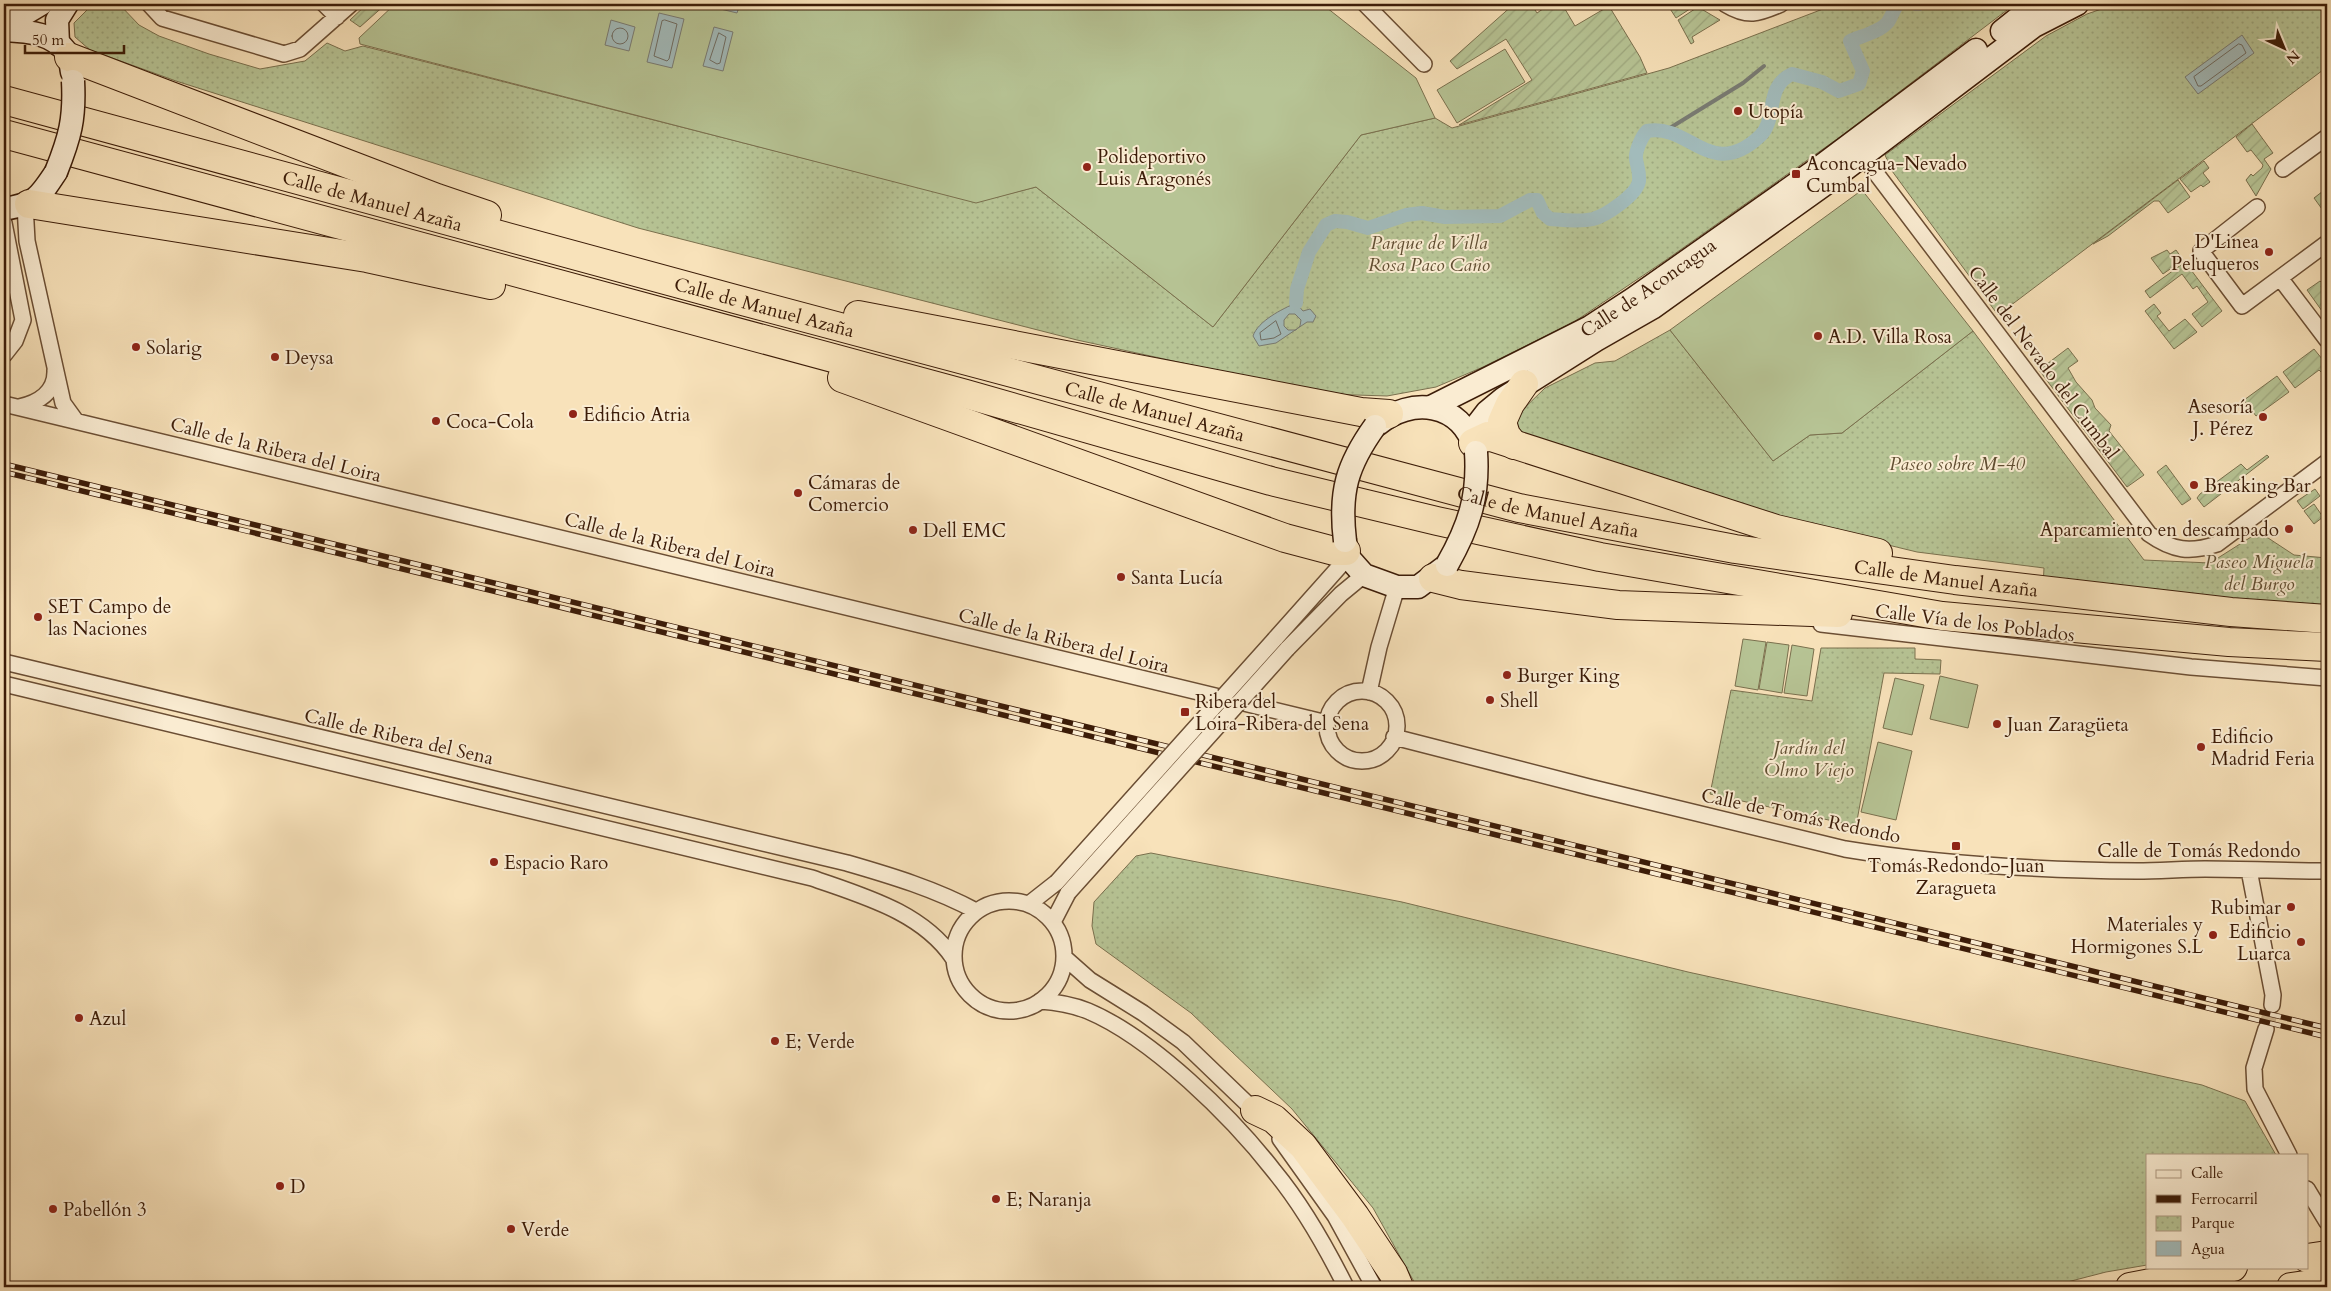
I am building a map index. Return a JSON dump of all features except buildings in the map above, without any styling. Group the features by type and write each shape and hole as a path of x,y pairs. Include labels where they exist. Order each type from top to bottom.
{"highway":[{"path":"67,60 437,198 735,299 835,311 1361,412 1382,420"},
{"name":"Calle de Manuel Azaña","path":"4,100 735,299 1519,508 1735,549 1955,580 2231,612 2327,619"},
{"name":"Calle de Manuel Azaña","path":"4,134 956,392 1271,481 1437,522 1600,557 1942,616 2228,642 2327,647"},
{"path":"26,202 368,258 532,294 664,314 1284,538 1334,551 1346,550"},
{"path":"1514,445 1506,435 1502,422 1510,404 1524,384"},
{"path":"1473,443 1488,436 1776,528 1890,556 1955,580"},
{"path":"1440,571 1461,585 1618,605 1942,616"},
{"path":"1255,1110 1274,1119 1303,1146 1355,1216 1400,1287"},
{"path":"2308,1258 2327,1256"},
{"path":"2130,1287 2227,1268"},
{"path":"2291,1287 2327,1282"}],"main road":[{"path":"4,28 41,4"},
{"path":"26,202 56,172 68,142 75,110 67,60 57,20 67,4"},
{"name":"Calle de Aconcagua","path":"1473,443 1487,412 1524,384 1652,308 2035,15 2077,4"},
{"path":"4,28 32,31 67,60"},
{"name":"Calle de Aconcagua","path":"1431,407 1590,327 1649,288 1816,170 1856,151"},
{"path":"1431,407 1453,416 1473,443 1477,477 1472,512 1462,538 1440,571 1418,587 1397,586 1364,575 1346,550 1342,512 1346,481 1359,449 1382,420 1409,408 1431,407"}],"street":[{"path":"149,4 162,18 284,54 300,49 351,4"},
{"path":"324,4 337,17"},
{"path":"1365,4 1424,64"},
{"path":"1725,4 1739,12 1760,13 1782,4"},
{"path":"2283,169 2327,137"},
{"name":"Calle del Nevado del Cumbal","path":"1856,151 2149,534 2164,544 2181,549 2199,550 2217,544 2327,462"},
{"path":"26,202 28,241 63,403 76,421"},
{"path":"2257,207 2201,251 2242,306 2327,243"},
{"path":"4,223 23,320 18,335 4,356"},
{"path":"2280,278 2327,340"},
{"path":"8,404 34,404 44,397 55,376 54,362"},
{"name":"Calle de la Ribera del Loira","path":"8,404 1327,723"},
{"path":"1053,922 1068,893 1281,644 1346,550"},
{"path":"1029,904 1057,882 1281,644 1364,575"},
{"path":"1369,692 1379,647 1397,586"},
{"name":"Calle Vía de los Poblados","path":"1618,605 1839,626 2181,666 2327,678"},
{"name":"Calle de Ribera del Sena","path":"4,662 847,863 899,878 949,896 976,911"},
{"path":"4,684 812,878 852,892 922,925 942,943 953,958"},
{"path":"1359,691 1369,692 1378,695 1392,709 1396,728 1390,746 1374,758 1354,760 1337,750 1327,733 1329,713 1341,698 1359,691"},
{"name":"Calle de Tomás Redondo","path":"1394,737 1607,792 1845,849 1951,863 2010,867 2139,871 2205,869 2327,871"},
{"name":"Calle de Ribera del Sena","path":"690,850 697,841 704,839 759,853 785,849"},
{"path":"2249,870 2273,995 2272,1005"},
{"path":"1019,901 1029,904 1053,922 1059,933 1064,957 1057,982 1048,995 1040,1001 1017,1011 989,1008 975,1000 962,986 954,968 954,945 959,932 966,920 976,911 996,902 1019,901"},
{"path":"1064,957 1090,980 1143,1013 1182,1042 1255,1110 1284,1143 1334,1216 1374,1287"},
{"path":"1040,1001 1059,1003 1087,1011 1107,1020 1152,1051 1188,1080 1275,1171 1315,1230 1346,1287"},
{"path":"2266,1029 2254,1068 2255,1089 2288,1154"},
{"path":"2308,1191 2327,1222"}],"green space":[{"name":"Parque de Villa Rosa Paco Caño","path":"93,4 119,4 139,25 159,36 209,54 260,69 305,61 327,43 345,51 363,46 976,202 1036,187 1213,327 1361,135 1435,118 1452,128 1669,68 1836,4 2015,4 1840,137 1666,260 1574,322 1483,367 1436,387 1387,396 1325,394 1077,340 638,228 176,81 90,50 75,37 74,23"},
{"path":"367,4 386,4 360,27 350,20"},
{"name":"Polideportivo Luis Aragonés","path":"395,4 1322,4 1416,78 1435,118 1361,135 1213,327 1036,187 976,203 360,44 359,38"},
{"path":"1514,4 1531,4 1537,13 1550,4 1562,4 1575,26 1609,6 1640,57 1647,73 1459,125 1532,80 1506,39 1457,69 1450,61"},
{"path":"1667,4 1693,4 1696,5 1676,18"},
{"path":"2116,4 2327,4 2327,67 1998,315 1892,171 1885,155 2046,36 2087,14"},
{"path":"1698,7 1720,20 1692,37 1694,42 1691,44 1678,20"},
{"path":"1505,49 1525,82 1457,123 1437,90"},
{"path":"2252,124 2273,153 2264,159 2271,169 2256,196 2246,180 2251,174 2253,176 2263,165 2251,150 2247,152 2236,137"},
{"path":"2204,161 2209,168 2203,173 2210,182 2203,187 2201,185 2191,192 2180,179"},
{"path":"2178,180 2190,197 2168,213 2159,201 2154,201 2108,236 2093,244"},
{"path":"2327,188 2327,216 2314,198"},
{"name":"A.D. Villa Rosa","path":"1862,190 1973,331 1842,433 1810,435 1773,461 1670,330"},
{"path":"2167,250 2170,254 2176,250 2183,260 2163,274 2151,258"},
{"path":"2185,262 2222,311 2202,327 2192,314 2208,302 2197,286 2193,289 2182,274 2150,298 2145,291"},
{"path":"2320,281 2327,295 2327,301 2324,303 2327,308 2327,318 2307,290"},
{"path":"2154,304 2161,313 2157,316 2169,331 2185,319 2197,332 2174,349 2145,311"},
{"name":"Paseo sobre M-40","path":"1670,330 1773,461 1810,435 1842,433 1973,331 2144,560 2210,563 2259,532 2294,555 2327,558 2327,611 2043,586 2044,568 1917,552 1740,509 1529,440 1512,420 1545,388 1595,363 1615,361"},
{"path":"2068,348 2078,361 2068,368 2076,382 2092,400 2095,408 2111,425 2109,431 2144,475 2127,487 2039,370"},
{"path":"2314,349 2327,365 2327,373 2324,375 2319,370 2295,388 2283,372"},
{"path":"2277,376 2289,392 2256,416 2244,400"},
{"path":"2267,455 2269,457 2204,507 2197,498 2241,464 2247,470"},
{"path":"2166,465 2191,499 2182,505 2157,472"},
{"path":"2315,489 2320,496 2303,509 2297,501"},
{"path":"2314,504 2323,517 2314,524 2304,511"},
{"path":"1743,639 1766,642 1758,690 1735,686"},
{"path":"1767,642 1789,645 1782,693 1759,689"},
{"path":"1792,645 1814,649 1807,696 1784,693"},
{"name":"Jardín del Olmo Viejo","path":"1821,648 1915,648 1915,659 1941,660 1940,674 1884,673 1856,826 1710,794 1731,690 1812,701"},
{"path":"1940,676 1978,685 1968,728 1930,719"},
{"path":"1895,678 1924,685 1912,735 1883,728"},
{"path":"1878,742 1912,751 1896,820 1861,812"},
{"path":"1151,853 1402,902 1688,972 2202,1085 2245,1101 2275,1154 2146,1154 2146,1265 2106,1272 2048,1287 1417,1287 1373,1208 1292,1109 1191,1013 1096,944 1092,926 1094,902 1136,856"}],"water":[{"path":"700,4 740,4 737,13"},
{"path":"659,13 684,19 672,68 647,62"},
{"path":"611,20 635,27 629,51 605,45"},
{"path":"714,27 733,32 723,71 703,66"},
{"path":"2242,35 2254,53 2198,94 2185,77"},
{"path":"1296,303 1303,311 1310,309 1316,316 1313,322 1307,322 1298,328 1301,320 1295,314 1289,314 1284,320 1284,326 1288,330 1295,330 1276,343 1259,346 1253,336 1260,325 1271,316"}],"waterway":[{"path":"1296,303 1297,289 1309,252 1326,225 1335,221 1347,222 1368,228 1406,215 1422,213 1445,217 1500,216 1530,200 1537,200 1543,213 1550,219 1588,220 1605,214 1620,204 1637,187 1639,181 1637,152 1641,140 1647,131 1662,131 1676,135 1714,153 1728,153 1743,149 1760,136 1765,129 1769,121 1774,95 1783,80 1792,74 1822,82 1839,91 1859,84 1863,71 1850,41 1885,25 1898,4"},
{"path":"1665,131 1743,83 1764,66"}],"tunnel":[{"path":"2266,1029 2272,1005"}],"railway":[{"path":"4,464 2327,1028"},
{"path":"4,472 2327,1037"}],"place":[{"name":"Utopía","path":"1738,111"},
{"name":"Polideportivo Luis Aragonés","path":"1087,167"},
{"name":"Aconcagua-Nevado Cumbal","path":"1796,174"},
{"name":"D'Linea Peluqueros","path":"2269,252"},
{"name":"A.D. Villa Rosa","path":"1818,336"},
{"name":"Solarig","path":"136,347"},
{"name":"Deysa","path":"275,357"},
{"name":"Edificio Atria","path":"573,414"},
{"name":"Asesoría J. Pérez","path":"2263,417"},
{"name":"Coca-Cola","path":"436,421"},
{"name":"Breaking Bar","path":"2194,485"},
{"name":"Cámaras de Comercio","path":"798,493"},
{"name":"Aparcamiento en descampado","path":"2289,529"},
{"name":"Dell EMC","path":"913,530"},
{"name":"Santa Lucía","path":"1121,577"},
{"name":"SET Campo de las Naciones","path":"38,617"},
{"name":"Burger King","path":"1507,675"},
{"name":"Shell","path":"1490,700"},
{"name":"Ribera del Loira-Ribera del Sena","path":"1185,712"},
{"name":"Juan Zaragüeta","path":"1997,724"},
{"name":"Edificio Madrid Feria","path":"2201,747"},
{"name":"Tomás Redondo-Juan Zaragueta","path":"1956,846"},
{"name":"Espacio Raro","path":"494,862"},
{"name":"Rubimar","path":"2291,907"},
{"name":"Materiales y Hormigones S.L","path":"2213,935"},
{"name":"Edificio Luarca","path":"2301,942"},
{"name":"Azul","path":"79,1018"},
{"name":"E; Verde","path":"775,1041"},
{"name":"D","path":"280,1186"},
{"name":"E; Naranja","path":"996,1199"},
{"name":"Pabellón 3","path":"53,1209"},
{"name":"Verde","path":"511,1229"}],"park label":[{"name":"Paseo Miguela del Burgo","path":"2259,572"}]}
